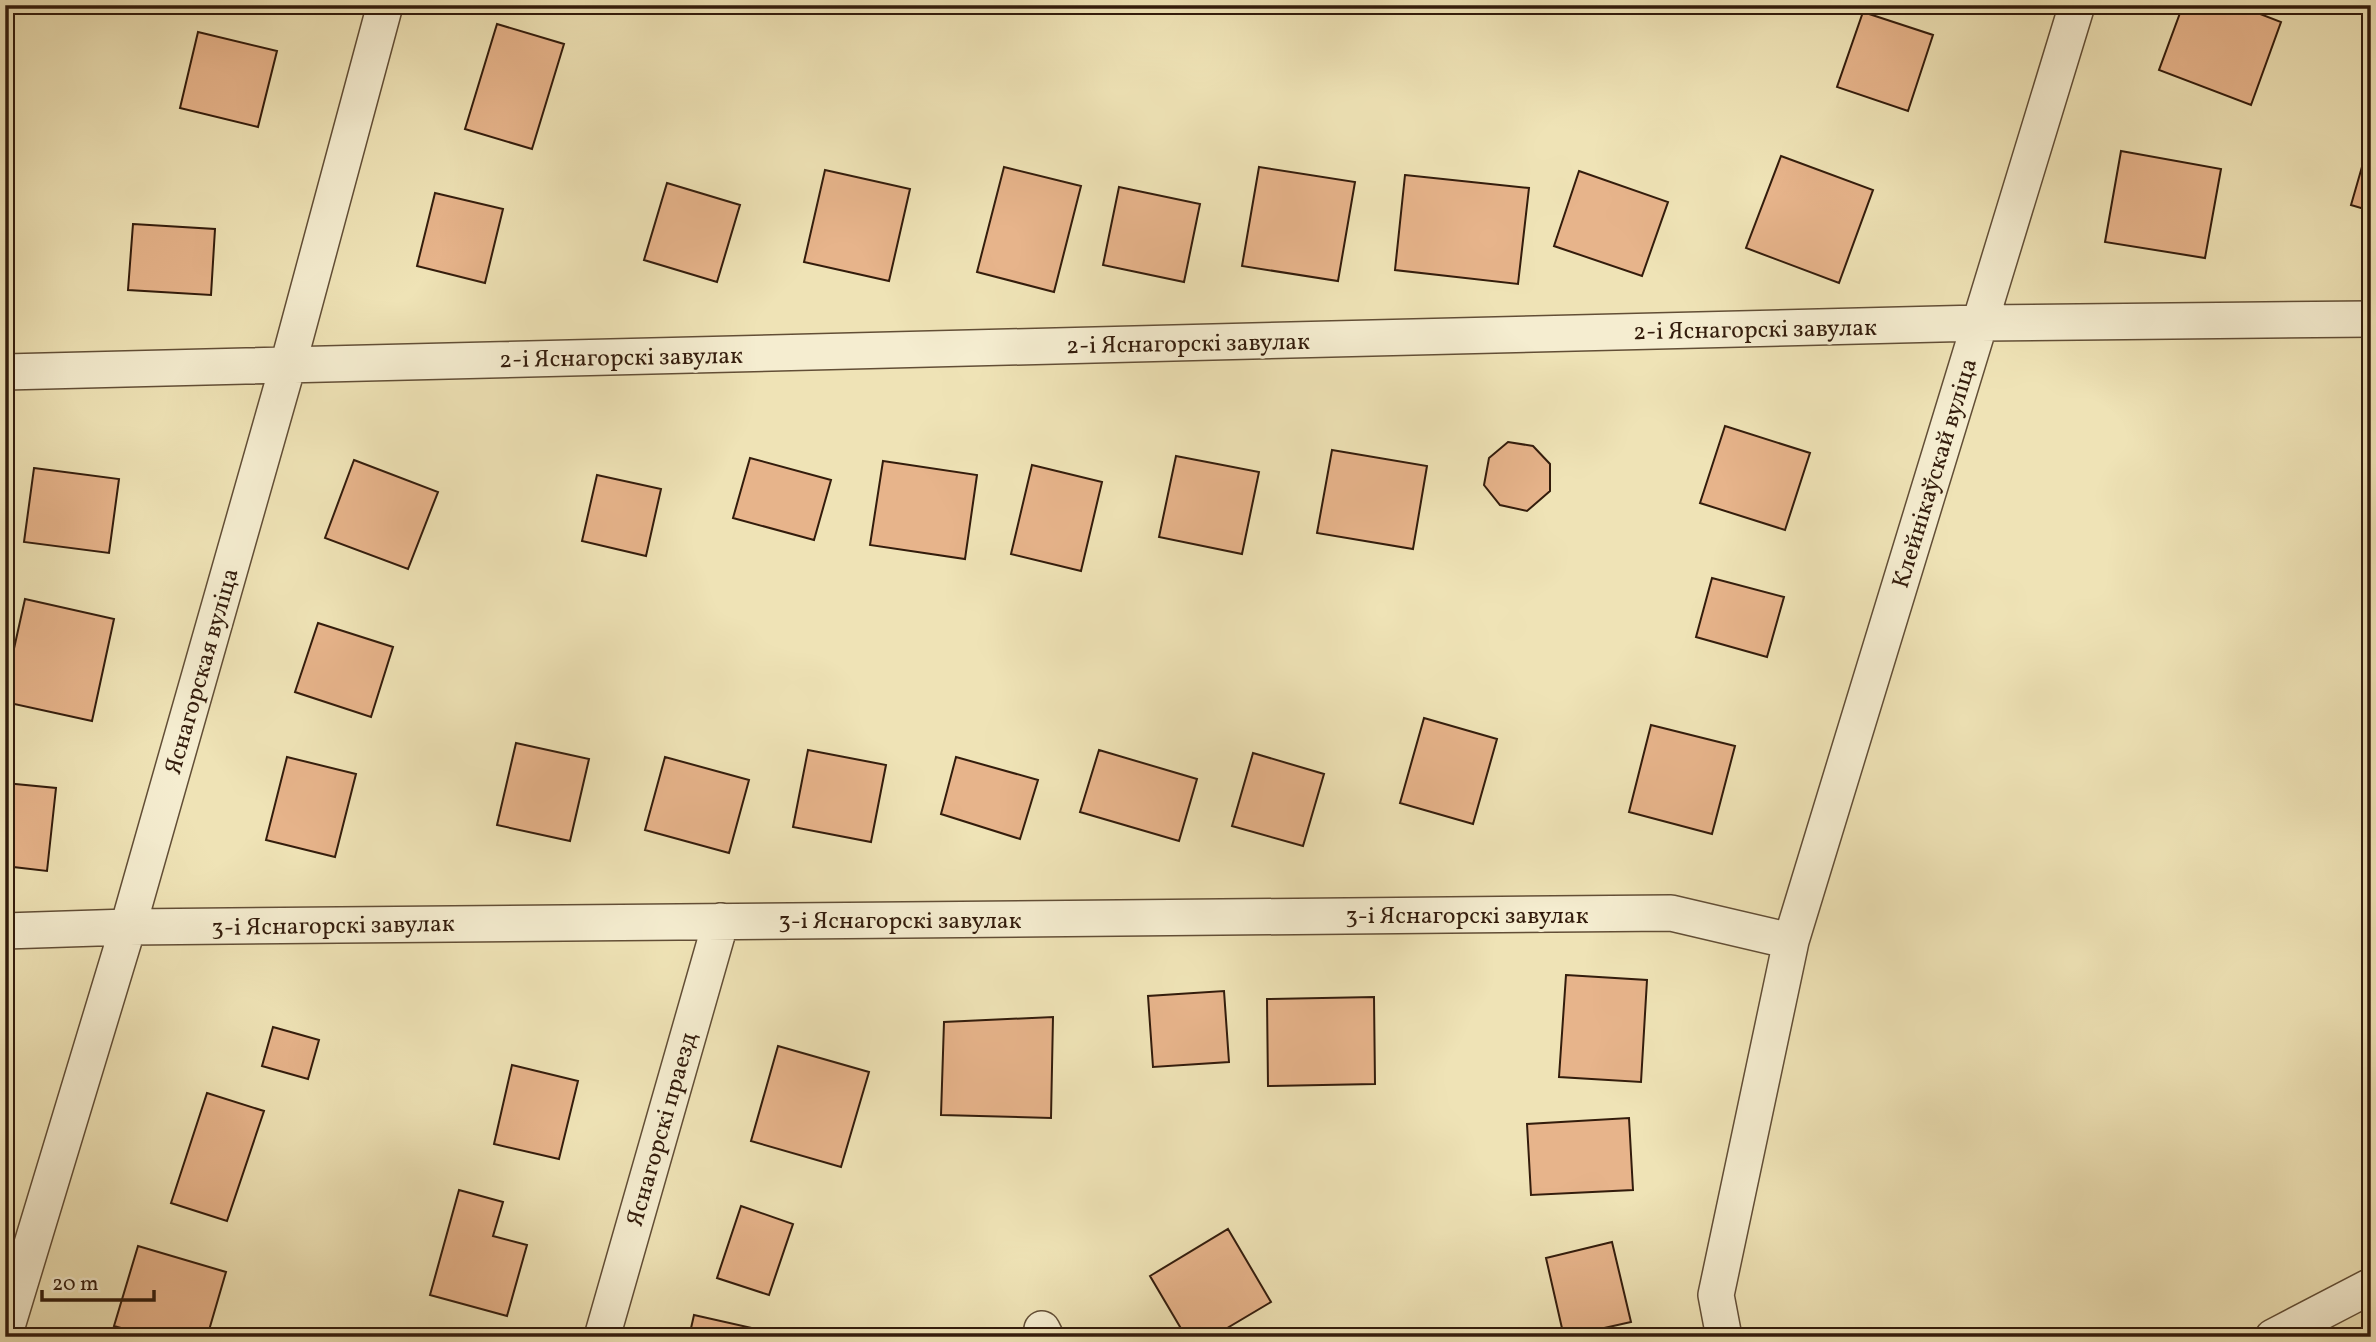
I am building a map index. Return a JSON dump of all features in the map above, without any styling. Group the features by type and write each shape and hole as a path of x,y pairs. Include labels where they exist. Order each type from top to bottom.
{"street":[{"name":"Яснагорская вуліца","path":"5,1333 128,927 288,365 384,5"},
{"name":"Клейнікаўскай вуліца","path":"1724,1337 1716,1295 1791,941 2077,5"},
{"name":"2-і Яснагорскі завулак","path":"5,372 1980,323 2371,319"},
{"name":"3-і Яснагорскі завулак","path":"5,931 128,927 1671,913 1791,941"},
{"name":"Яснагорскі праезд","path":"602,1337 721,921"},
{"path":"2273,1337 2371,1286"}],"building":[{"path":"2183,5 2237,5 2281,22 2251,105 2159,70"},
{"path":"1863,12 1933,35 1908,111 1837,87"},
{"path":"497,24 564,44 532,149 465,129"},
{"path":"198,32 277,51 258,127 180,108"},
{"path":"2371,139 2371,211 2351,205"},
{"path":"2121,151 2221,169 2205,258 2105,242"},
{"path":"1781,156 1873,190 1839,283 1746,248"},
{"path":"1004,167 1081,186 1054,292 977,272"},
{"path":"1259,167 1355,182 1338,281 1242,266"},
{"path":"825,170 910,189 889,281 804,262"},
{"path":"1579,171 1668,202 1642,276 1554,246"},
{"path":"1405,175 1529,188 1518,284 1395,270"},
{"path":"667,183 740,205 717,282 644,260"},
{"path":"1119,187 1200,204 1184,282 1103,265"},
{"path":"435,193 503,209 485,283 417,266"},
{"path":"133,224 215,229 211,295 128,290"},
{"path":"1725,426 1810,453 1785,530 1700,503"},
{"path":"1508,442 1533,446 1550,464 1550,491 1527,511 1500,505 1484,485 1489,458"},
{"path":"1332,450 1427,466 1413,549 1317,533"},
{"path":"1176,456 1259,472 1242,554 1159,537"},
{"path":"750,458 831,480 814,540 733,518"},
{"path":"354,460 438,492 408,569 325,538"},
{"path":"883,461 977,475 965,559 870,545"},
{"path":"1032,465 1102,482 1081,571 1011,554"},
{"path":"34,468 119,479 109,553 24,542"},
{"path":"597,475 661,489 646,556 582,541"},
{"path":"1712,578 1784,597 1767,657 1696,637"},
{"path":"25,599 114,619 92,721 5,702 5,689"},
{"path":"318,623 393,647 371,717 295,692"},
{"path":"1424,718 1497,739 1473,824 1400,803"},
{"path":"1651,725 1735,746 1712,834 1629,812"},
{"path":"516,743 589,759 570,841 497,825"},
{"path":"808,750 886,765 871,842 793,827"},
{"path":"1099,750 1197,779 1179,841 1080,812"},
{"path":"1253,753 1324,774 1303,846 1232,826"},
{"path":"287,757 356,774 335,857 266,840"},
{"path":"665,757 749,780 729,853 645,830"},
{"path":"956,757 1038,780 1020,839 941,814"},
{"path":"5,783 56,788 47,871 5,866"},
{"path":"1566,975 1647,980 1641,1082 1559,1077"},
{"path":"1224,991 1229,1062 1153,1067 1148,996"},
{"path":"1374,997 1375,1084 1268,1086 1267,999"},
{"path":"1053,1017 1051,1118 941,1115 944,1022"},
{"path":"273,1027 319,1040 308,1079 262,1066"},
{"path":"778,1046 869,1072 841,1167 751,1141"},
{"path":"512,1065 578,1081 559,1159 494,1144"},
{"path":"207,1093 264,1111 227,1221 171,1203"},
{"path":"1629,1118 1633,1190 1531,1195 1527,1124"},
{"path":"459,1190 503,1202 493,1236 527,1245 507,1316 430,1295"},
{"path":"741,1206 793,1224 769,1295 717,1278"},
{"path":"1228,1229 1271,1302 1212,1337 1186,1337 1150,1276"},
{"path":"1612,1242 1631,1322 1564,1337 1546,1258"},
{"path":"138,1246 226,1272 207,1337 152,1337 114,1326"},
{"path":"694,1315 774,1333 774,1337 689,1337"}]}
